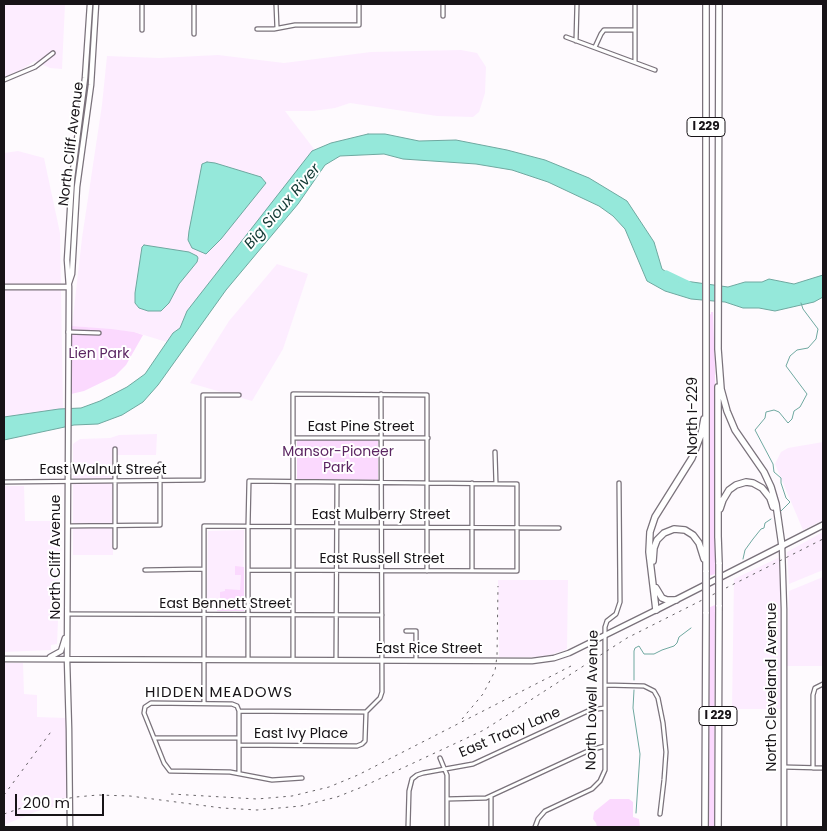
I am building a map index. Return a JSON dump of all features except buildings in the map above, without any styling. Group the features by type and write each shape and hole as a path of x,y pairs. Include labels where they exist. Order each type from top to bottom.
{"highway":[{"name":"North I-229","path":"705,827 706,4"},
{"name":"I 229","path":"718,349 719,4"},
{"name":"North I-229","path":"718,349 718,538"},
{"path":"718,349 721,389 727,411 740,439 764,472 771,487 776,504 782,546"},
{"path":"658,609 649,552 650,532 655,517 688,465 698,444 704,416 706,384"},
{"path":"718,538 721,506 726,494 736,485 750,482 762,488 770,498 774,509 777,535 782,546"},
{"path":"658,609 653,560 654,548 660,537 670,530 685,530 693,535 702,549 706,570"},
{"name":"I 229","path":"718,538 718,827"},
{"path":"656,588 662,598 676,600"}],"main road":[{"name":"North Cliff Avenue","path":"69,287 66,274 70,205 85,78 90,4"},
{"name":"North Cliff Avenue","path":"70,827 70,734 67,659 69,287 72,274 77,187 91,85 96,4"},
{"path":"4,287 69,287"},
{"name":"East Rice Street","path":"4,659 524,661 546,659 569,653 823,525"},
{"name":"North Cleveland Avenue","path":"782,546 784,609 784,827"},
{"path":"40,659 59,654 67,632"}],"street":[{"path":"142,4 142,30"},
{"path":"194,4 194,34"},
{"path":"276,4 277,28"},
{"path":"257,29 291,25 359,25 359,4"},
{"path":"443,4 443,16"},
{"path":"576,40 577,4"},
{"path":"635,4 635,62"},
{"path":"595,47 604,30 634,30"},
{"path":"566,37 655,70"},
{"path":"4,80 35,67 53,54"},
{"path":"68,332 99,333"},
{"path":"293,660 293,394 427,395 427,571"},
{"path":"239,711 366,712 381,696 382,394"},
{"name":"East Walnut Street","path":"4,482 202,480 203,395 239,395"},
{"name":"East Pine Street","path":"293,438 428,438"},
{"path":"115,449 115,548"},
{"path":"495,452 496,484"},
{"path":"68,526 160,525 160,464"},
{"path":"248,659 249,481 517,484 517,527"},
{"path":"336,660 337,482"},
{"name":"North Lowell Avenue","path":"535,827 538,819 548,809 596,785 605,770 605,635 607,621 616,614 620,602 619,483"},
{"path":"472,484 472,571"},
{"name":"East Mulberry Street","path":"204,570 204,526 559,528"},
{"name":"East Russell Street","path":"248,570 517,571 517,527"},
{"path":"145,570 204,570 204,703"},
{"name":"East Bennett Street","path":"67,614 382,615"},
{"path":"406,631 416,631 416,660"},
{"path":"814,768 813,695 815,688 823,684"},
{"path":"605,685 644,686 654,691 658,698 666,752 660,814"},
{"path":"239,773 239,711 237,706 232,704 204,703 151,703 145,707 144,713 168,770 174,772 239,773 263,779 292,780 302,778"},
{"name":"East Tracy Lane","path":"408,827 409,791 412,779 423,773 473,764 590,710 605,708"},
{"name":"East Ivy Place","path":"239,746 357,746 362,744 366,737 366,712"},
{"name":"East Ivy Place","path":"154,738 239,738"},
{"path":"447,799 484,799 590,750 605,746"},
{"path":"440,758 446,769 447,827"},
{"path":"784,767 823,768"},
{"path":"491,796 491,827"}],"shaded area":[{"path":"4,4 65,4 62,69 50,68 35,61 19,71 4,77"},
{"path":"461,50 477,53 486,67 485,93 479,112 473,117 437,116 350,103 335,108 313,111 285,111 317,153 170,343 134,332 72,326 107,56 159,58 218,55 284,63 371,52"},
{"path":"18,151 44,158 60,233 63,409 4,417 4,153"},
{"path":"277,264 308,274 283,349 252,401 190,383 229,321"},
{"path":"157,434 156,455 113,455 113,555 73,555 73,444 80,439"},
{"path":"823,442 823,520 803,530 775,464 781,452 788,448"},
{"path":"4,486 24,486 25,521 59,521 60,563 57,644 51,645 51,650 4,652"},
{"path":"244,530 243,610 207,610 208,531"},
{"path":"823,532 823,570 789,584 787,552"},
{"path":"780,557 782,709 732,709 734,579"},
{"path":"823,577 823,666 787,666 789,591"},
{"path":"498,580 568,580 567,649 550,655 534,657 499,657"},
{"path":"4,663 23,663 24,694 37,695 37,717 66,718 67,806 51,807 4,825"}],"green space":[{"path":"713,312 715,366 715,574 709,576 709,315"},
{"name":"Lien Park","path":"72,326 111,329 143,335 126,365 115,376 84,391 71,394"},
{"name":"Mansor-Pioneer Park","path":"297,440 378,440 378,480 297,479"},
{"path":"235,566 244,567 244,611 217,611 220,607 220,592 225,591 225,589 240,590 241,575 235,575"},
{"path":"715,605 714,827 708,827 708,608"},
{"path":"610,799 629,799 633,802 633,817 639,819 640,827 597,827 593,819 594,812"}],"water":[{"path":"368,134 385,134 419,141 456,140 545,160 589,178 627,201 654,242 662,269 678,280 728,287 745,282 762,282 769,279 794,284 823,275 823,297 814,302 775,311 743,308 725,302 691,299 665,291 647,281 625,229 613,216 599,206 548,182 512,170 476,164 403,159 384,154 340,156 325,165 298,204 226,290 158,385 143,402 122,415 98,424 74,425 4,440 4,417 59,409 81,408 100,401 127,387 145,374 173,333 180,328 187,311 312,151 331,143"},
{"path":"207,162 261,177 266,183 221,239 206,254 192,248 188,240 202,164"},
{"path":"144,245 189,252 198,258 197,262 179,284 169,303 161,311 148,311 139,308 135,303 142,247"}],"waterway":[{"name":"Big Sioux River","path":"666,273 689,284"},
{"path":"781,511 790,502 786,498 781,478 774,472 773,464 755,430 765,418 766,412 774,410 779,412 788,423 792,419 794,411 800,407 807,394 786,366 790,356 797,350 808,348 816,339 818,329 803,309 801,303"},
{"path":"743,559 745,550 761,529 764,528 765,523 771,519"},
{"path":"634,680 635,648 639,646 644,654 654,654 674,646 679,637 691,628"},
{"path":"634,690 633,708 640,754 636,813"}],"railway":[{"path":"4,814 30,805 98,795 130,796 222,808 257,810 301,806 337,797 484,730 627,638 823,539"},
{"path":"462,719 483,694 495,671 498,586"},
{"path":"171,794 257,799 292,796 329,787 358,775 573,665"},
{"path":"4,795 53,729"}],"district":[{"name":"HIDDEN MEADOWS","path":"219,693"}]}
